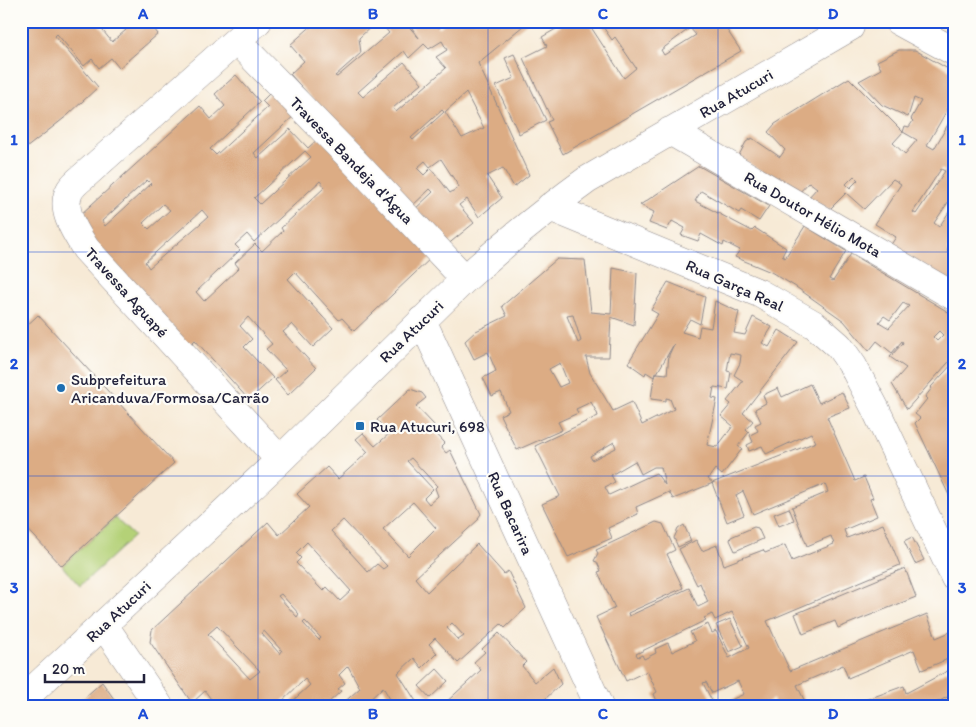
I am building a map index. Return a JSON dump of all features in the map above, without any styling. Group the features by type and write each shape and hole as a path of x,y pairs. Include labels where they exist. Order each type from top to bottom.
{"street":[{"name":"Travessa Aguapé","path":"258,21 84,176 70,190 67,204 72,226 86,249 280,460"},
{"path":"898,21 955,52"},
{"name":"Rua Atucuri","path":"21,701 280,460 464,279 492,254 587,180 851,23"},
{"name":"Travessa Bandeja d'Água","path":"237,41 464,279"},
{"name":"Rua Doutor Hélio Mota","path":"670,131 955,297"},
{"name":"Rua Garça Real","path":"550,207 759,293 815,324 838,346 853,366 875,408 955,578"},
{"name":"Rua Bacarira","path":"422,320 599,706"},
{"path":"103,624 159,706"}],"green space":[{"path":"115,518 134,536 80,586 62,566"}],"building":[{"path":"21,21 95,21 112,42 126,30 118,21 148,21 158,34 119,68 111,58 99,68 92,59 84,66 57,34 55,36 98,87 68,115 21,152 21,106 29,99 21,90"},
{"path":"317,21 321,21 324,25 328,21 377,21 359,38 361,53 335,76 337,77 389,33 379,21 404,21 419,38 407,21 434,21 439,28 443,25 441,21 529,21 478,63 529,175 514,187 503,168 487,176 502,198 479,217 467,199 459,205 474,223 446,246 413,211 433,192 430,189 410,208 290,74 304,61 290,45","holes":["442,41 447,50 436,57 446,68 396,112 393,108 422,83 404,62 363,97 358,92 404,51 409,58 424,44 429,49","466,93 484,128 462,138 445,112","442,110 444,112 413,140 411,138","441,159 459,187 450,193 431,168 424,175 417,168 425,161 430,167"]},
{"path":"557,21 587,21 624,78 636,68 615,37 612,40 599,21 715,21 716,23 721,21 741,51 563,154 547,122 552,120 523,58 547,46 542,37 561,26","holes":["690,28 696,35 664,55 661,50"]},
{"path":"899,50 915,50 955,73 955,108 950,105 927,145 934,149 955,112 955,155 952,159 955,161 955,192 934,223 939,227 955,203 955,238 947,250 949,251 955,243 955,284 890,246 896,237 875,224 901,184 893,179 864,209 846,193 829,210 808,198 817,188 809,182 799,193 738,157 746,142 752,138 780,157 785,150 768,132 775,124 849,78 903,132 905,126 909,127 913,121 911,119 921,101 914,98 908,117 882,105 859,81 881,69 877,61","holes":["903,132 917,140 905,154 893,143","941,169 945,171 916,214 913,212","854,176 858,180 850,188 846,184"]},
{"path":"514,54 546,120 519,134 496,86 514,78 505,58"},
{"path":"236,75 260,102 210,149 216,155 268,107 262,101 276,87 298,112 254,153 258,158 290,129 308,148 320,137 432,257 354,331 342,318 339,320 295,272 288,279 333,328 313,347 292,324 283,332 316,368 288,395 275,380 286,370 266,349 272,344 248,317 240,326 252,339 244,347 273,378 249,400 195,340 189,346 87,236 80,215 200,106 211,119 225,106 215,94","holes":["305,151 311,157 260,204 254,198","147,180 151,184 105,226 102,221","320,181 325,187 281,228 283,231 262,251 255,244 235,263 239,268 204,301 196,292 240,250 235,245 247,234 254,242","163,204 170,210 149,229 143,223","202,210 208,217 149,268 145,262"]},
{"path":"699,166 769,206 759,221 741,210 739,213 701,191 695,201 752,231 755,228 786,248 782,256 785,258 805,226 846,251 829,279 833,281 851,254 955,316 955,355 907,409 892,384 906,368 890,357 903,343 902,341 892,353 877,341 869,351 844,321 796,287 771,272 735,257 740,250 724,242 723,246 701,234 698,241 681,235 685,228 672,221 667,230 649,223 654,212 640,205","holes":["903,303 909,306 889,328 879,322 884,316 890,320","939,331 943,335 937,341 933,337"]},
{"path":"557,259 585,260 591,312 611,314 613,268 637,273 634,325 611,317 609,357 586,357 590,373 613,411 632,402 642,425 674,409 670,399 666,398 666,401 651,399 654,377 646,372 645,375 628,363 658,314 651,310 668,282 705,297 700,324 690,319 682,332 698,337 700,326 711,328 715,301 739,312 734,333 745,335 753,317 772,327 762,343 769,347 779,330 798,342 743,413 753,421 746,429 749,432 738,446 742,449 722,475 715,469 708,479 713,483 673,499 669,492 636,507 638,514 608,528 612,538 568,557 542,504 560,496 535,446 598,416 591,402 576,409 578,413 558,422 562,430 517,450 500,415 509,411 501,392 492,396 483,378 496,371 488,352 474,359 465,341 476,331 507,316 502,306","holes":["573,315 581,341 578,343 567,316","674,344 669,355 667,374 657,373","730,353 741,355 740,363 734,375 743,381 727,401 731,404 721,416 733,426 717,447 707,445 717,399 712,398 714,387 728,389 731,372 727,371","560,363 568,383 559,387 549,369","614,442 616,448 592,460 590,456","635,461 641,474 654,467 661,467 665,485 656,473 609,495 605,487 615,482 611,475"]},
{"path":"38,315 174,463 62,566 21,522 21,331"},
{"path":"955,361 955,398 953,400 955,401 955,437 949,443 955,449 955,508 915,423 920,418 915,414 927,399 925,397 931,387"},
{"path":"810,384 819,403 842,392 850,408 827,417 855,481 864,477 873,498 870,499 877,516 844,530 847,538 883,524 900,565 767,621 790,671 927,614 936,638 955,630 955,656 922,670 914,650 848,678 843,665 797,685 807,706 767,706 774,702 773,699 760,706 718,706 744,694 738,681 712,693 706,682 703,683 712,701 703,706 659,706 654,694 657,692 647,671 626,681 596,617 615,608 598,572 601,571 597,562 594,561 598,553 596,550 656,522 663,524 675,550 667,554 683,588 628,613 629,616 689,588 698,607 708,602 700,583 697,585 679,549 696,540 702,551 717,545 724,565 763,550 765,553 785,545 792,561 834,544 831,536 807,546 792,507 828,492 825,484 753,514 743,491 736,495 744,515 727,522 712,483 816,442 811,433 766,454 762,446 749,451 747,445 753,442 750,435 758,431 755,425 761,422 755,409 766,403 763,395 778,388 782,397","holes":["732,612 749,648 729,658 716,631 712,633 708,624 690,632 695,641 672,652 668,643 655,649 656,653 644,659 642,655 638,657 636,654 706,620 704,618 712,614 715,620"]},
{"path":"410,389 422,393 426,398 416,406 434,425 431,428 445,443 441,447 446,453 450,450 481,514 479,519 415,578 427,592 477,544 504,574 508,571 526,608 505,628 501,624 458,663 435,638 429,644 437,653 422,668 414,658 398,673 419,706 394,706 383,687 363,706 340,706 360,688 348,666 339,675 345,683 338,689 341,691 325,706 287,706 310,685 305,679 277,706 216,706 205,691 192,703 150,642 152,630 268,522 279,535 309,507 297,494 327,467 338,479 368,452 356,439 363,433 375,446 389,434 377,420","holes":["411,458 437,486 435,488 438,496 429,504 424,498 433,489 407,461","413,502 436,528 408,556 383,529","343,520 387,566 383,569 377,564 368,572 331,531","307,542 351,591 340,601 327,587 323,591 296,563 301,558 296,553","281,594 299,614 297,617 278,596","305,621 321,638 319,640 303,623","452,623 464,636 458,640 447,628","217,626 260,671 250,679 208,634","264,631 282,651 280,654 261,633"]},
{"path":"789,508 794,520 779,526 774,514"},
{"path":"684,525 691,541 678,547 674,538 678,529"},
{"path":"754,527 758,528 763,539 735,551 730,540 731,537"},
{"path":"912,537 924,560 915,564 904,541"},
{"path":"905,568 916,597 838,628 835,621 803,634 795,614"},
{"path":"730,619 743,646 729,652 716,625"},
{"path":"21,622 25,626 25,637 21,640"},
{"path":"499,633 526,662 522,666 535,682 553,667 561,684 543,701 547,706 442,706 481,670 474,662 485,652 482,649"},
{"path":"955,667 955,693 930,706 855,706 854,704 904,686 906,693"},
{"path":"437,669 448,681 430,698 419,686"},
{"path":"102,682 119,706 75,706"}],"place":[{"name":"Subprefeitura Aricanduva/Formosa/Carrão","path":"61,388"},
{"name":"Rua Atucuri, 698","path":"360,426"}]}
